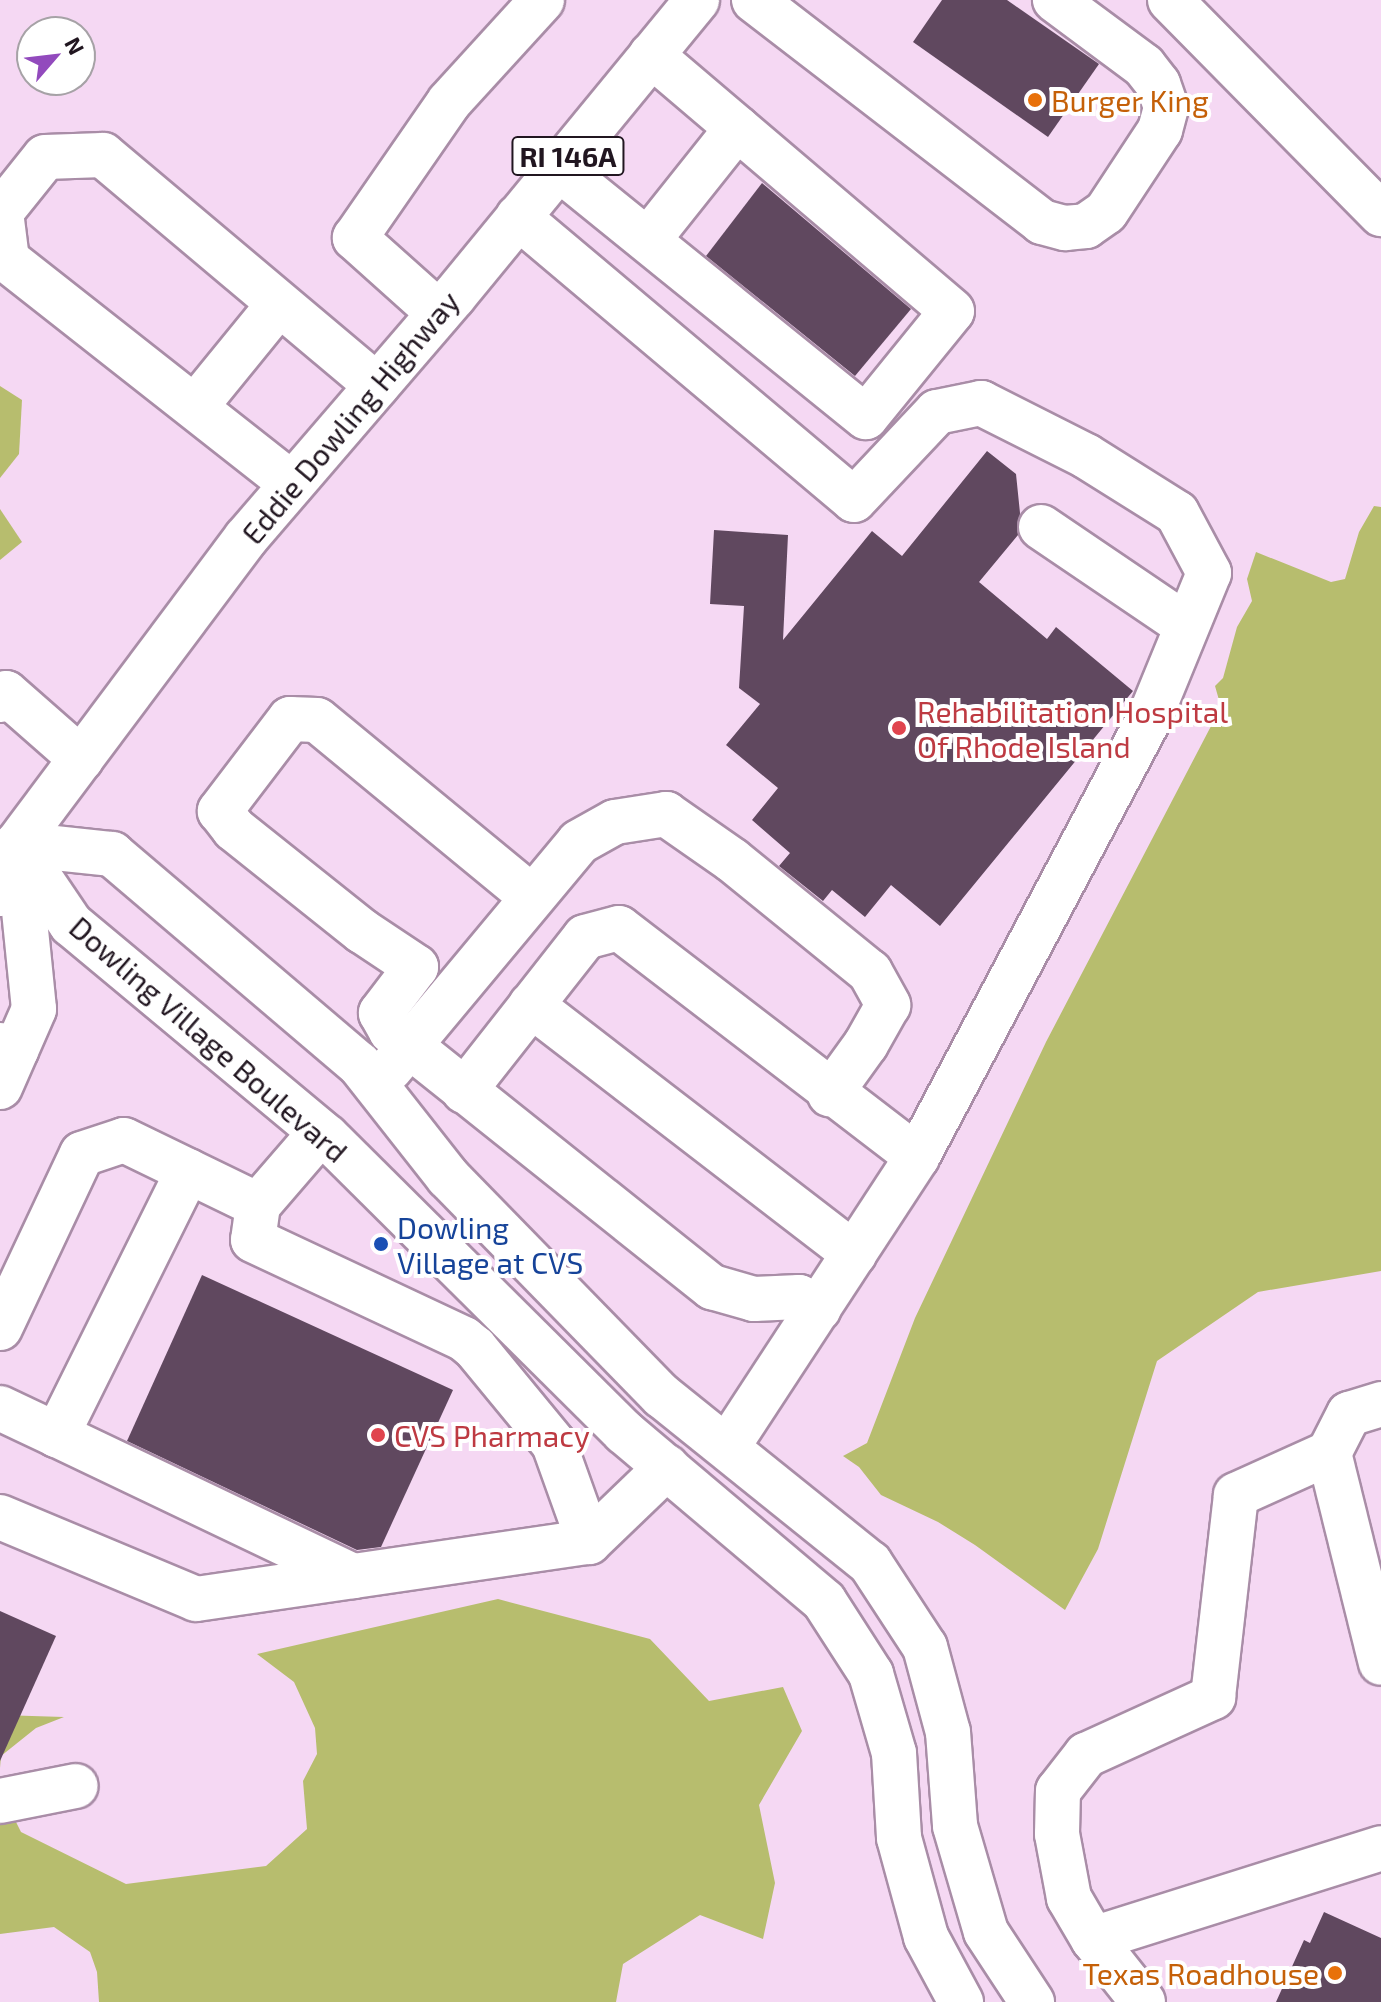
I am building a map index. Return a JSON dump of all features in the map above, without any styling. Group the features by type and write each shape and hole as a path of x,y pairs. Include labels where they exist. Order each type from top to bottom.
{"street":[{"path":"439,313 355,238 449,102 542,0"},
{"name":"Eddie Dowling Highway","path":"0,894 9,848 81,759 246,538 439,313 697,0"},
{"path":"754,0 1042,222 1065,228 1086,226 1106,212 1160,130 1166,107 1158,84 1144,66 1055,0"},
{"path":"1170,0 1381,214"},
{"path":"558,168 866,417 952,311 651,55"},
{"path":"648,240 737,128"},
{"path":"292,484 7,260 1,212 45,157 103,155 377,386"},
{"path":"518,217 854,500 937,412 981,403 1086,456 1177,513 1209,573 1150,717 917,1157 728,1446"},
{"path":"195,407 279,304"},
{"path":"1041,527 1187,626"},
{"path":"2,694 81,759"},
{"path":"532,897 317,720 290,719 220,811 234,829 350,922 416,967 381,1013 391,1031 409,1046 712,1287 754,1299 799,1297 819,1309"},
{"path":"376,1086 579,842 615,822 666,814 732,860 870,972 888,1005 866,1044 830,1094"},
{"path":"5,1061 34,1009 9,848 112,854 359,1064 470,1199 662,1396 870,1563 925,1647 948,1732 955,1826 986,1932 1032,2002"},
{"name":"Dowling Village Boulevard","path":"9,848 71,924 321,1132 624,1432 824,1601 871,1674 894,1753 899,1838 926,1937 961,2002"},
{"path":"464,1091 585,937 619,928 830,1094 917,1157"},
{"path":"531,1005 854,1254"},
{"path":"321,1132 258,1205 253,1240 464,1339 475,1348 554,1444 589,1542"},
{"path":"0,1328 82,1154 124,1140 258,1205"},
{"path":"57,1435 188,1171"},
{"path":"1143,2002 1093,1939 1069,1898 1057,1834 1058,1791 1086,1755 1213,1697 1236,1495 1329,1453 1349,1414 1381,1404"},
{"path":"0,1408 353,1576"},
{"path":"1329,1453 1380,1655"},
{"path":"0,1517 196,1599 589,1542 667,1467"},
{"path":"0,1801 76,1786"},
{"path":"1093,1939 1381,1848"}],"green space":[{"path":"0,386 22,400 19,454 0,478"},
{"path":"1374,506 1381,507 1381,1271 1258,1292 1157,1361 1098,1549 1065,1610 975,1545 938,1522 881,1495 859,1467 843,1456 867,1443 915,1318 1046,1042 1221,707 1215,686 1223,678 1237,627 1252,601 1247,579 1256,552 1331,582 1345,579 1359,532"},
{"path":"0,509 22,542 0,560"},
{"path":"498,1599 650,1639 709,1701 783,1687 802,1731 759,1805 775,1883 763,1939 700,1915 623,1964 616,2002 99,2002 97,1972 90,1952 54,1927 0,1934 0,1790 21,1832 126,1884 266,1866 307,1829 303,1781 317,1754 315,1728 294,1682 257,1654"},
{"path":"0,1715 64,1717 36,1728 1,1756 0,1768"}],"building":[{"name":"Burger King","path":"942,0 1007,0 1099,64 1048,137 913,42"},
{"path":"762,183 911,309 855,376 706,256"},
{"path":"987,451 1016,474 1020,513 1018,535 979,582 1047,639 1056,627 1133,691 940,926 891,885 865,917 832,890 823,901 779,866 790,853 752,820 778,788 726,745 760,704 739,688 744,606 710,604 714,530 788,535 783,640 872,531 902,556"},
{"name":"CVS Pharmacy","path":"202,1275 453,1390 381,1547 357,1550 127,1441"},
{"path":"0,1611 56,1636 0,1761"},
{"name":"Texas Roadhouse","path":"1324,1912 1381,1938 1381,2002 1276,2002 1304,1940 1310,1943"}],"place":[{"name":"Burger King","path":"1035,100"},
{"name":"Rehabilitation Hospital Of Rhode Island","path":"899,728"},
{"name":"Dowling Village at CVS","path":"381,1244"},
{"name":"CVS Pharmacy","path":"378,1435"},
{"name":"Texas Roadhouse","path":"1335,1973"}]}
